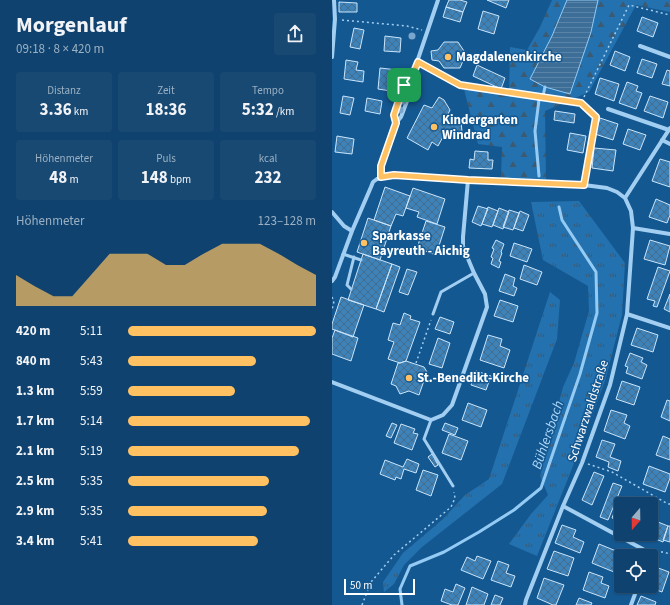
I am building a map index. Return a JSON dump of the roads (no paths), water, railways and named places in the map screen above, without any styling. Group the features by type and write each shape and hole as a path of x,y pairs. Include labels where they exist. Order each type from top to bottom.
{"street":[{"path":"332,58 335,19 334,0"},
{"path":"396,123 394,115 404,85 411,79 418,62 438,0"},
{"path":"640,46 670,57"},
{"path":"381,177 381,166 396,123 402,117 412,88 411,79"},
{"path":"332,281 373,182 381,177 394,175 584,185 607,188 617,192 625,198 670,129 608,109"},
{"path":"662,140 670,144"},
{"path":"332,382 431,420 443,415 452,405 487,307 485,294 474,273 463,246 468,180"},
{"name":"Schwarzwaldstraße","path":"525,605 563,506 582,462 610,385 626,314 633,228 631,212 625,198"},
{"path":"332,212 344,226 352,231"},
{"path":"633,228 670,234"},
{"path":"626,314 670,328"},
{"path":"563,506 640,549"},
{"path":"631,605 635,593"}],"lane":[{"path":"581,103 596,117 584,185"},
{"path":"344,254 361,260"},
{"path":"351,289 347,285 354,257"},
{"path":"433,314 441,292 474,273"},
{"path":"431,420 424,439 453,486"}],"waterway":[{"name":"Bühlersbach","path":"543,96 545,87"},
{"name":"Bühlersbach","path":"539,100 535,131 539,176"},
{"name":"Bühlersbach","path":"402,605 400,589 410,566 444,552 479,532 514,510 541,488 580,374 597,313 596,272 562,220 559,207"}],"place":[{"name":"Magdalenenkirche","path":"448,57"},
{"name":"Kindergarten Windrad","path":"434,127"},
{"name":"Sparkasse Bayreuth - Aichig","path":"364,243"},
{"name":"St.-Benedikt-Kirche","path":"409,378"}]}
